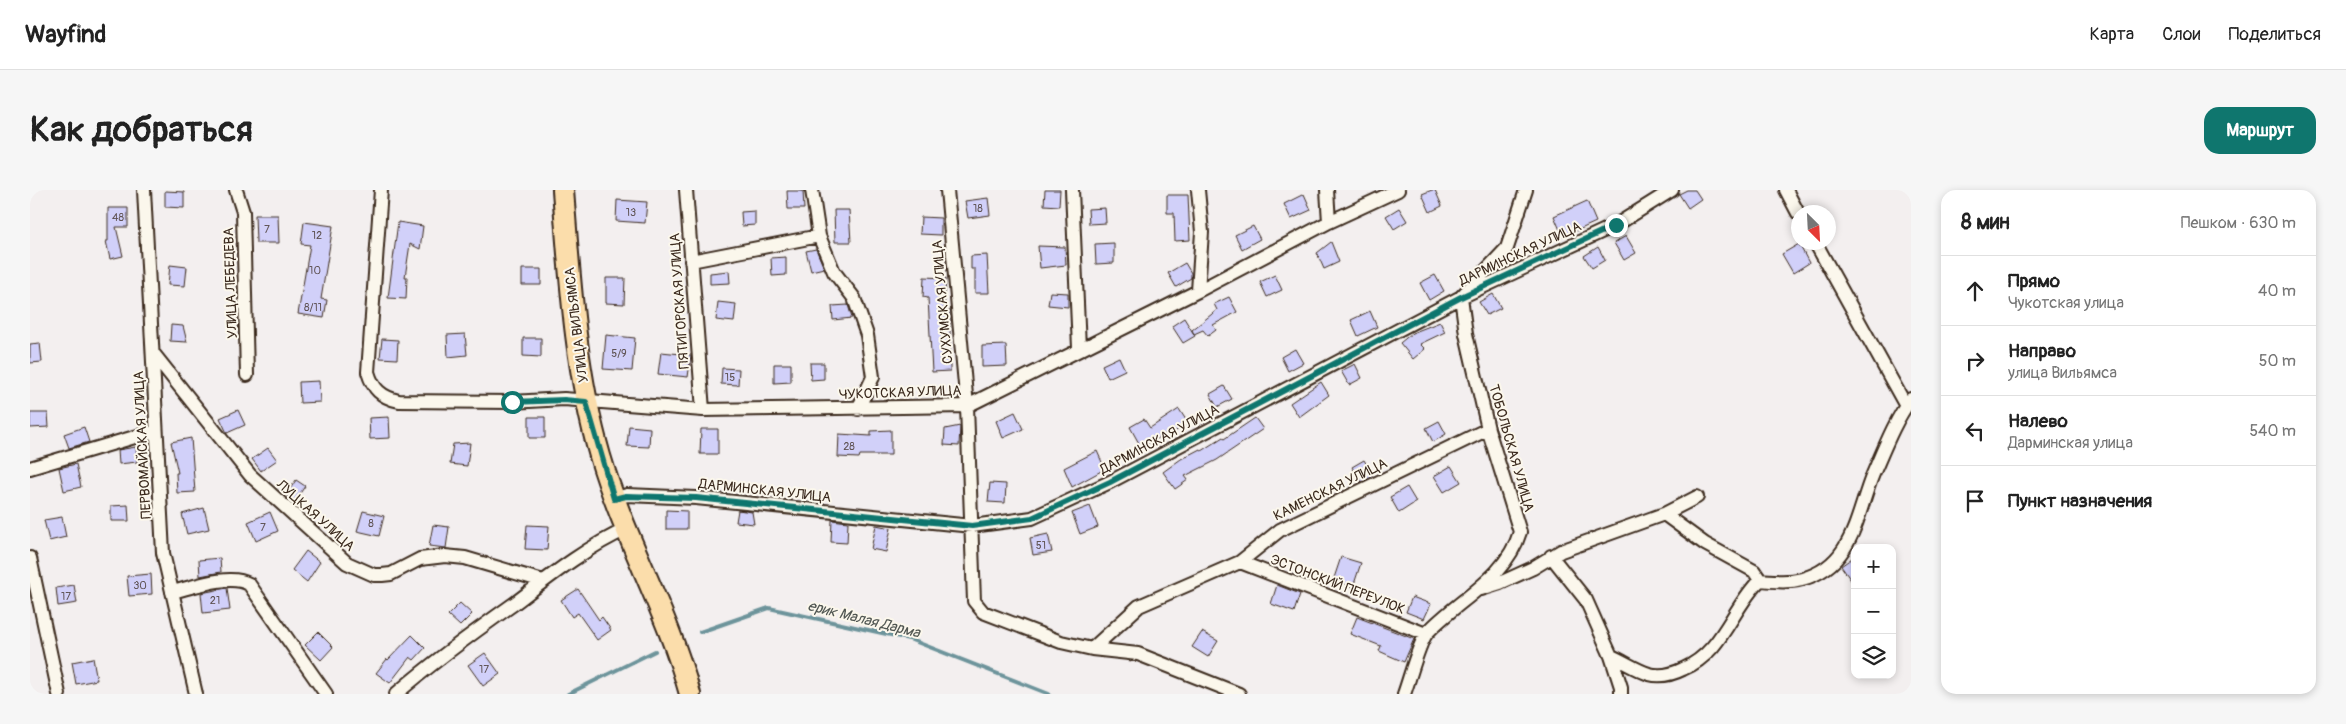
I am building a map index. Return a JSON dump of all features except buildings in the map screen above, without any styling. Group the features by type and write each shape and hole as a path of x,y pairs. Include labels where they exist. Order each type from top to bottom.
{"main road":[{"name":"УЛИЦА ВИЛЬЯМСА","path":"563,190 574,316 586,402 614,499 668,625 690,694"}],"street":[{"name":"ПЕРВОМАЙСКАЯ УЛИЦА","path":"144,190 155,431 163,553 196,694"},
{"name":"УЛИЦА ЛЕБЕДЕВА","path":"236,190 243,212 247,375"},
{"name":"ЧУКОТСКАЯ УЛИЦА","path":"381,190 368,372 376,390 386,398 399,401 512,402 564,400 702,410 967,406 1079,348 1198,291 1329,222 1398,190"},
{"name":"ПЯТИГОРСКАЯ УЛИЦА","path":"686,190 702,410"},
{"path":"812,190 818,236 834,272 854,298 867,335 873,377 858,409"},
{"name":"СУХУМСКАЯ УЛИЦА","path":"947,190 967,406 972,526 972,590 974,601 984,612 1060,642 1092,649"},
{"path":"1072,190 1079,348"},
{"path":"1198,190 1202,232 1198,291"},
{"path":"1327,190 1329,222"},
{"path":"1461,297 1507,248 1526,190"},
{"name":"ДАРМИНСКАЯ УЛИЦА","path":"614,499 626,496 696,498 972,526 1032,518 1110,482 1461,297 1616,225 1672,190"},
{"path":"1786,190 1794,205"},
{"path":"692,261 818,236"},
{"path":"1664,514 1705,544 1754,572 1760,580 1789,582 1815,574 1834,561 1848,545 1873,475 1908,402 1820,250"},
{"name":"ТОБОЛЬСКАЯ УЛИЦА","path":"1404,694 1426,634 1478,590 1509,557 1520,532 1488,429 1466,334 1461,297"},
{"name":"ЛУЦКАЯ УЛИЦА","path":"152,353 250,475 347,563 374,575 382,575 391,574 420,559 445,556 465,558 543,582"},
{"name":"КАМЕНСКАЯ УЛИЦА","path":"1092,649 1139,606 1240,562 1280,530 1488,429"},
{"path":"30,468 155,431"},
{"path":"1478,590 1533,568 1551,556 1664,514 1697,497"},
{"path":"396,694 424,670 543,582 613,535 627,529"},
{"path":"1551,556 1586,600 1611,656 1621,687 1621,694"},
{"path":"30,558 59,694"},
{"name":"ЭСТОНСКИЙ ПЕРЕУЛОК","path":"1240,562 1426,634"},
{"path":"172,592 231,579 243,580 249,584 326,694"},
{"path":"1611,656 1649,674 1661,675 1676,672 1692,665 1705,657 1726,632 1760,580"},
{"path":"1092,649 1138,654 1239,694"}],"waterway":[{"name":"ерик Малая Дарма","path":"700,632 769,608 909,639 1049,694"},
{"path":"568,694 655,651"}],"route":[{"path":"512,402 564,400 586,402 600,456 614,499 626,496 696,498 972,526 1032,518 1110,482 1461,297 1616,225"}]}
